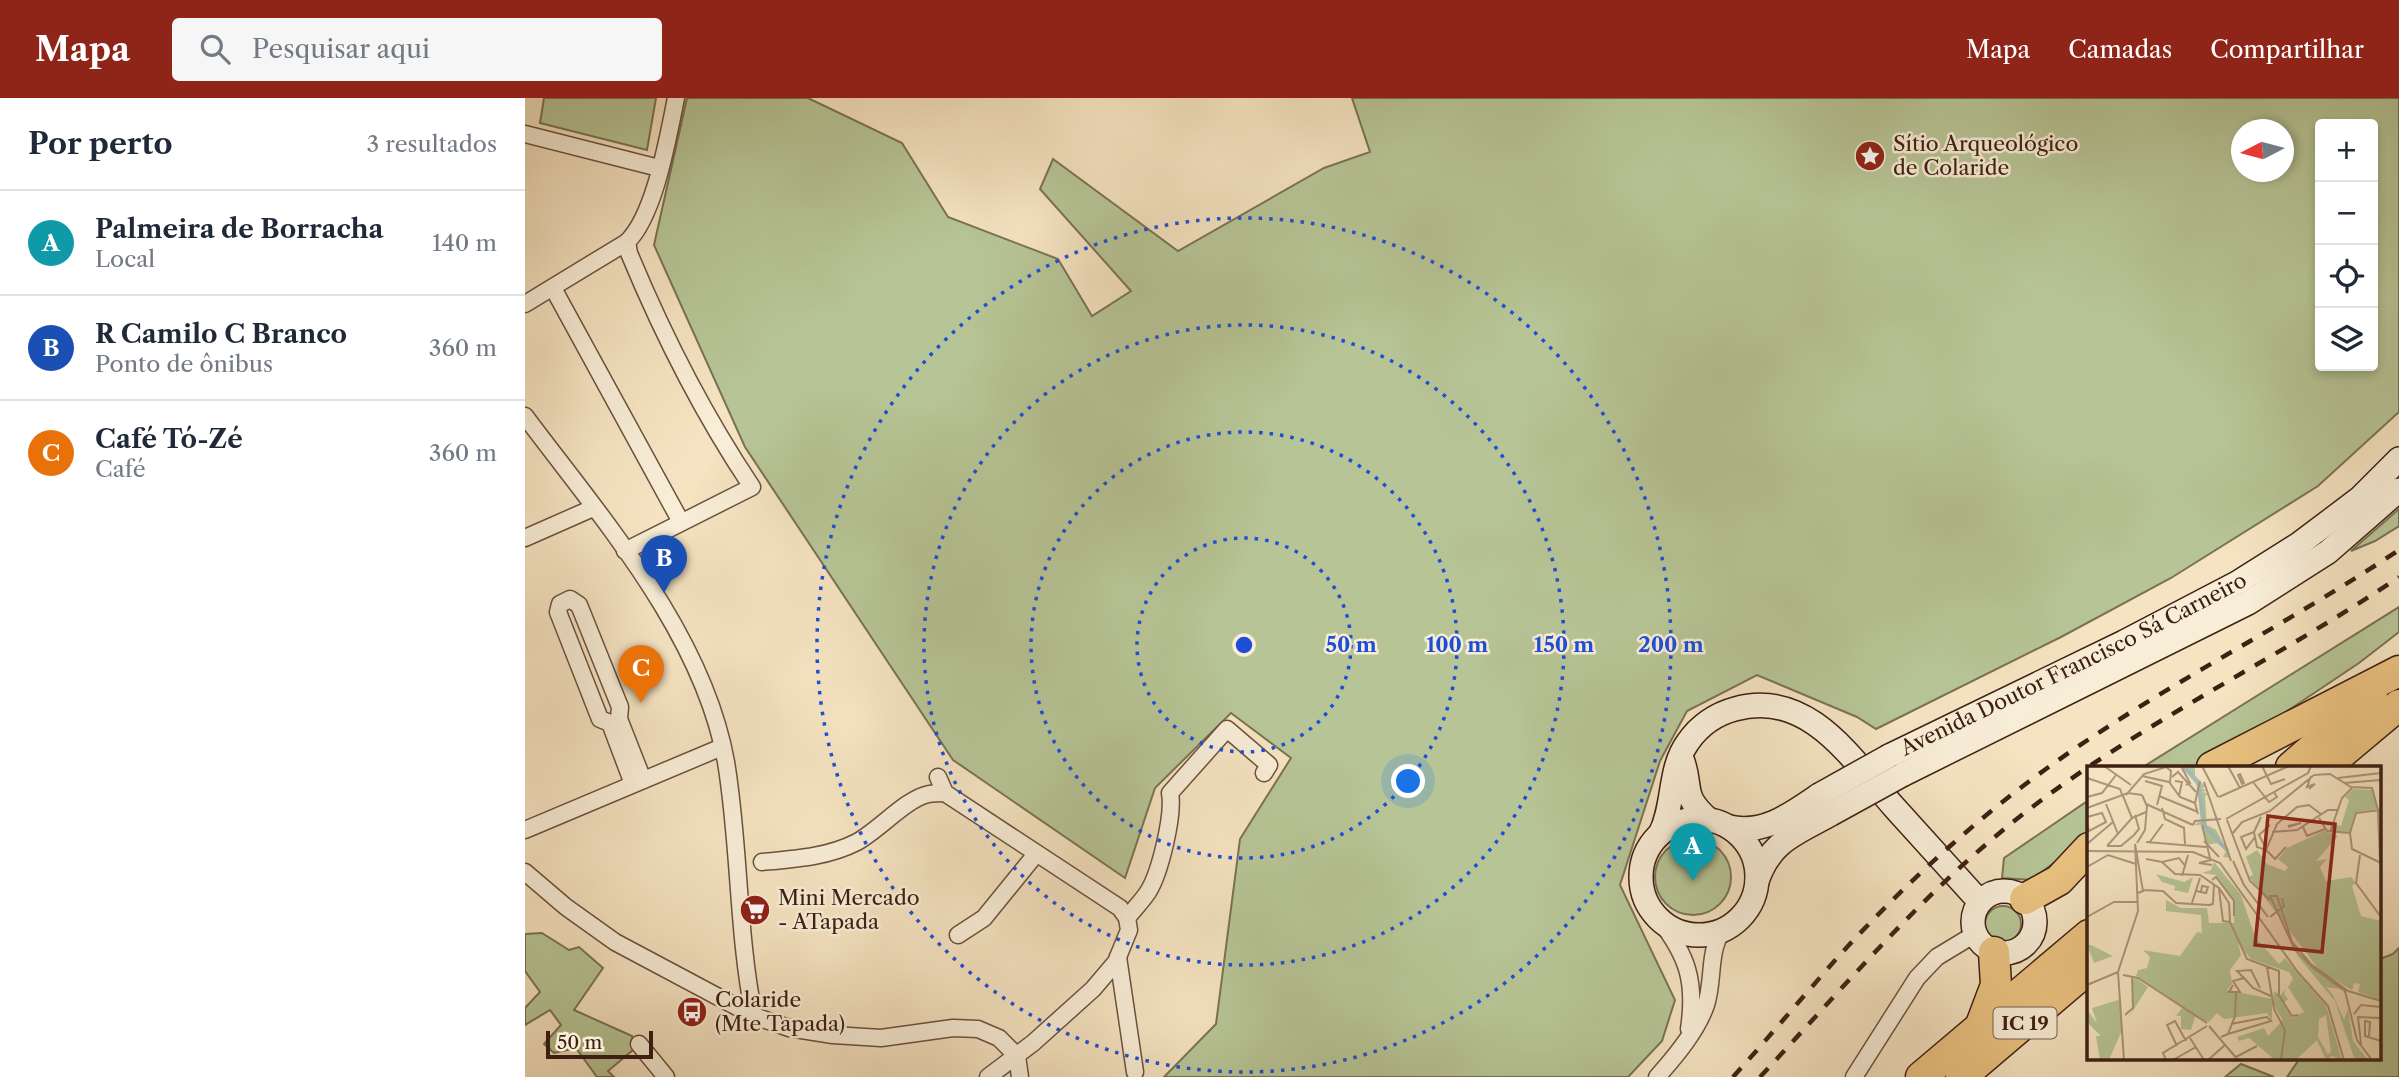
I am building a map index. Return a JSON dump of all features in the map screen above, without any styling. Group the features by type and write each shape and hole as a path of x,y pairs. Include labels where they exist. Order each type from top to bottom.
{"highway":[{"path":"2214,766 2399,672"},
{"path":"2292,766 2399,672"},
{"path":"2326,766 2399,705"},
{"path":"2025,900 2059,880 2087,850"},
{"name":"IC 19","path":"1921,1077 2087,936"},
{"path":"1980,1027 1996,985 1984,943"},
{"name":"IC 19","path":"1962,1077 2087,970"}],"main road":[{"name":"Avenida Doutor Francisco Sá Carneiro","path":"1719,823 1753,830 1825,804 2237,583 2299,544 2350,506 2399,459"},
{"name":"Avenida Doutor Francisco Sá Carneiro","path":"1895,765 2248,603 2327,552 2399,490"},
{"path":"1681,756 1690,798 1719,823 1741,837 1751,850 1757,881 1754,897 1746,911 1722,931 1699,935 1667,926 1658,918 1646,899 1641,876 1643,860 1666,822 1675,771 1681,756 1687,743 1710,720 1742,707 1759,706 1794,713 1825,730 1856,759 1885,797 1980,902"},
{"name":"Avenida Doutor Francisco Sá Carneiro","path":"1757,881 1763,862 1772,850 1825,804"},
{"path":"1660,834 1683,821 1719,823"},
{"path":"2007,891 2025,900 2032,908 2035,929 2024,947 2004,954 1984,943 1973,917 1980,902 1997,892 2007,891"}],"street":[{"path":"525,304 627,242 638,231 649,205 676,98"},
{"path":"525,134 659,168"},
{"path":"625,551 753,487 736,466 660,326 629,253 627,242"},
{"path":"553,288 681,522"},
{"path":"525,416 625,551 682,639 711,707 722,747 731,805 742,936 754,1016"},
{"path":"525,538 593,508"},
{"path":"570,600 579,605 619,707 619,719 638,782 610,723 600,719 558,612 560,604 570,600"},
{"path":"1127,918 1149,891 1156,877 1170,820 1170,793 1227,729 1269,765 1264,773"},
{"path":"525,830 722,747"},
{"path":"938,777 946,793 1036,854 1106,896 1127,918 1129,930 1118,957 1093,989 1017,1056 988,1077"},
{"path":"762,862 824,855 857,842 927,794 946,793"},
{"path":"958,935 984,918 1036,854"},
{"path":"525,872 566,907 615,942 754,1016 789,1028 833,1035 881,1038 953,1028 978,1029 999,1038 1017,1056 1020,1077"},
{"path":"1658,918 1688,966 1693,996 1687,1039"},
{"path":"1657,1077 1674,1059 1706,1006 1713,951 1722,931"},
{"path":"1854,1077 1917,978 1937,957 1984,943"},
{"path":"1118,957 1135,1072"},
{"path":"639,1044 666,1077"}],"green space":[{"path":"544,98 656,98 647,150 540,123"},
{"path":"687,98 808,98 902,143 948,217 1058,259 1092,316 1131,291 1040,189 1053,159 1178,251 1324,168 1370,152 1352,98 2399,98 2399,412 2318,486 2171,578 2061,637 1876,729 1857,717 1757,675 1687,711 1660,761 1620,885 1675,1000 1662,1041 1628,1077 1164,1077 1216,1024 1240,839 1291,758 1231,713 1155,788 1125,878 953,760 745,447 654,245"},
{"path":"2399,509 2399,526 2375,541 2351,551"},
{"path":"2399,607 2399,632 2359,663 2262,728 2201,766 2145,766"},
{"path":"2087,801 2087,837 2032,880 2002,878 2004,858"},
{"path":"1693,839 1708,842 1720,850 1728,862 1731,877 1728,892 1720,904 1708,912 1693,915 1678,912 1666,904 1658,892 1655,877 1658,862 1666,850 1678,842"},
{"path":"2003,906 2016,911 2021,924 2016,937 2003,942 1990,937 1985,924 1990,911"},
{"path":"542,933 569,950 579,947 603,968 574,1010 632,1036 633,1050 608,1071 614,1077 597,1077 576,1048 554,1053 544,1044 561,1025 550,1010 525,1025 525,1008 540,992 525,971 525,934"},
{"path":"2399,948 2399,1077 2287,1077 2299,1060 2381,1060 2381,959 2393,954"},
{"path":"2241,1064 2274,1077 2225,1077"}],"railway":[{"path":"1733,1077 1868,924 1932,862 2000,804 2068,753 2161,693 2305,609 2399,550"},
{"path":"2090,766 2399,577"},
{"path":"1760,1077 1857,972 1957,870 2031,808 2087,768"}],"place":[{"name":"Sítio Arqueológico de Colaride","path":"1870,156"},
{"name":"R Camilo C Branco","path":"664,593"},
{"name":"Café Tó-Zé","path":"641,703"},
{"name":"Palmeira de Borracha","path":"1693,881"},
{"name":"Mini Mercado - ATapada","path":"755,910"},
{"name":"Colaride (Mte Tapada)","path":"692,1012"}]}
